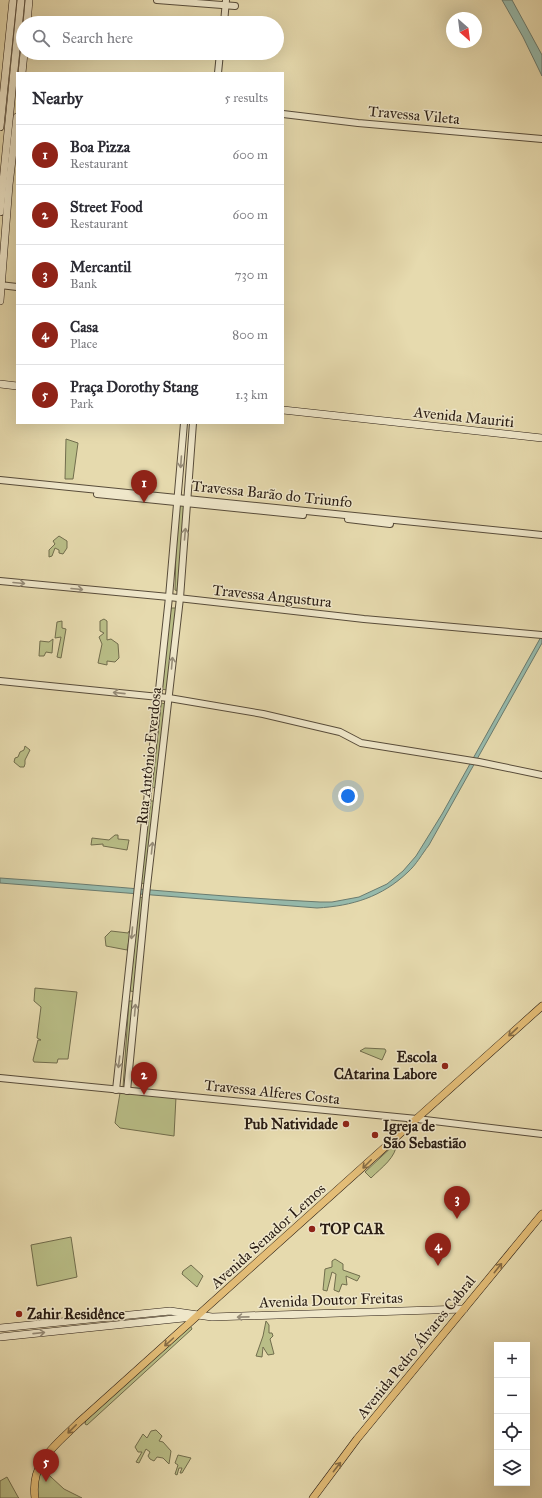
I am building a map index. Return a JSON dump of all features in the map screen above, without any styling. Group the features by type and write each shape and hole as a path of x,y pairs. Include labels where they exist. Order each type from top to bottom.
{"main road":[{"path":"0,212 13,0"},
{"path":"19,16 21,0"},
{"path":"28,16 29,0"},
{"path":"0,127 16,33"},
{"path":"22,72 23,60"},
{"path":"0,301 9,185 16,126"},
{"path":"0,384 16,386"},
{"name":"Avenida Mauriti","path":"284,410 542,438"},
{"name":"Avenida Senador Lemos","path":"35,1498 36,1473 44,1457 78,1423 542,1006"},
{"name":"Avenida Pedro Álvares Cabral","path":"314,1498 357,1439 542,1214"},
{"name":"Avenida Doutor Freitas","path":"0,1337 97,1328 198,1316 253,1316 464,1309"},
{"name":"Avenida Doutor Freitas","path":"0,1328 170,1312 198,1316"},
{"path":"113,1317 114,1326"},
{"path":"97,1318 99,1324 97,1328"}],"street":[{"path":"157,0 226,3 235,6"},
{"path":"225,16 226,3"},
{"path":"218,72 219,60"},
{"name":"Travessa Vileta","path":"284,114 372,124 542,139"},
{"path":"1,285 16,287"},
{"name":"Rua Antônio Everdosa","path":"116,1090 136,894 170,597 184,424"},
{"name":"Rua Antônio Everdosa","path":"127,1091 146,895 180,598 193,424"},
{"name":"Travessa Barão do Triunfo","path":"0,480 75,490"},
{"name":"Travessa Barão do Triunfo","path":"0,484 178,500 542,538"},
{"name":"Travessa Barão do Triunfo","path":"515,534 542,535"},
{"name":"Travessa Angustura","path":"0,581 180,598 364,619 541,635"},
{"path":"0,681 168,698 263,714 340,732 361,743 473,761 542,775"},
{"name":"Travessa Alferes Costa","path":"0,1078 417,1119 542,1134"}],"green space":[{"path":"66,439 78,443 73,479 65,479"},
{"path":"177,505 187,505 177,591 175,590"},
{"path":"59,536 67,541 67,548 63,554 59,553 59,550 55,548 52,556 49,557 49,550 55,544 53,541"},
{"path":"171,608 176,608 167,690 161,689"},
{"path":"104,619 107,621 107,640 111,639 118,644 119,658 115,662 107,661 107,665 98,663 102,644 99,637 104,633 100,631 100,621"},
{"path":"62,621 62,628 66,629 61,658 57,657 61,637 55,638 57,622"},
{"path":"53,639 52,653 46,652 44,656 39,656 40,641 49,642"},
{"path":"161,703 166,704 157,787 152,788"},
{"path":"25,746 30,750 25,760 24,767 20,767 14,762 15,758 18,757 20,752 24,750"},
{"path":"149,801 155,801 147,884 140,883"},
{"path":"115,835 118,835 118,839 129,840 127,850 103,846 103,844 91,845 92,838 109,840"},
{"path":"139,897 145,898 136,992 130,991"},
{"path":"111,931 128,933 131,931 127,950 106,946 105,937"},
{"path":"35,988 77,992 68,1059 58,1059 57,1063 34,1062 33,1060 38,1040 41,1040 37,1038 41,1007 34,1001"},
{"path":"129,1001 134,1001 125,1086 123,1087"},
{"path":"365,1048 385,1049 386,1051 382,1060 360,1051"},
{"path":"120,1093 176,1097 174,1136 120,1128 115,1123"},
{"path":"397,1142 391,1158 371,1178 365,1172"},
{"path":"71,1237 77,1277 37,1286 31,1245"},
{"path":"335,1259 343,1264 343,1270 360,1276 357,1281 346,1276 347,1285 342,1284 339,1292 334,1290 336,1274 332,1272 327,1291 323,1290 325,1269 332,1267 332,1261"},
{"path":"191,1265 203,1276 197,1287 182,1274 183,1271"},
{"path":"266,1321 269,1325 269,1333 272,1333 273,1336 270,1339 274,1354 268,1355 263,1347 262,1357 256,1356 263,1336"},
{"path":"190,1325 192,1329 87,1425 85,1424 86,1419"},
{"path":"156,1430 162,1436 159,1441 163,1442 171,1451 169,1464 163,1458 157,1457 154,1461 150,1459 148,1456 150,1452 146,1449 139,1463 136,1462 142,1452 138,1452 135,1447 143,1434 147,1438 151,1431"},
{"path":"178,1455 191,1458 182,1473 180,1473 182,1468 179,1468 177,1475 175,1474 178,1465 175,1463"},
{"path":"39,1466 64,1489 82,1498 35,1498"},
{"path":"7,1477 19,1498 0,1498 0,1481"}],"shaded area":[{"path":"502,0 512,0 542,55 542,76 523,37"},
{"path":"542,635 542,643 429,845 408,872 398,881 377,894 366,899 342,905 317,908 0,883 0,878 320,902 332,902 359,897 387,884 403,871 416,856 442,814"}],"place":[{"name":"Boa Pizza","path":"144,503"},
{"name":"Escola CAtarina Labore","path":"445,1066"},
{"name":"Street Food","path":"144,1095"},
{"name":"Pub Natividade","path":"346,1124"},
{"name":"Igreja de São Sebastião","path":"375,1135"},
{"name":"Mercantil","path":"457,1219"},
{"name":"TOP CAR","path":"312,1229"},
{"name":"Casa","path":"438,1266"},
{"name":"Zahir Residênce","path":"19,1314"},
{"name":"Praça Dorothy Stang","path":"46,1482"}]}
